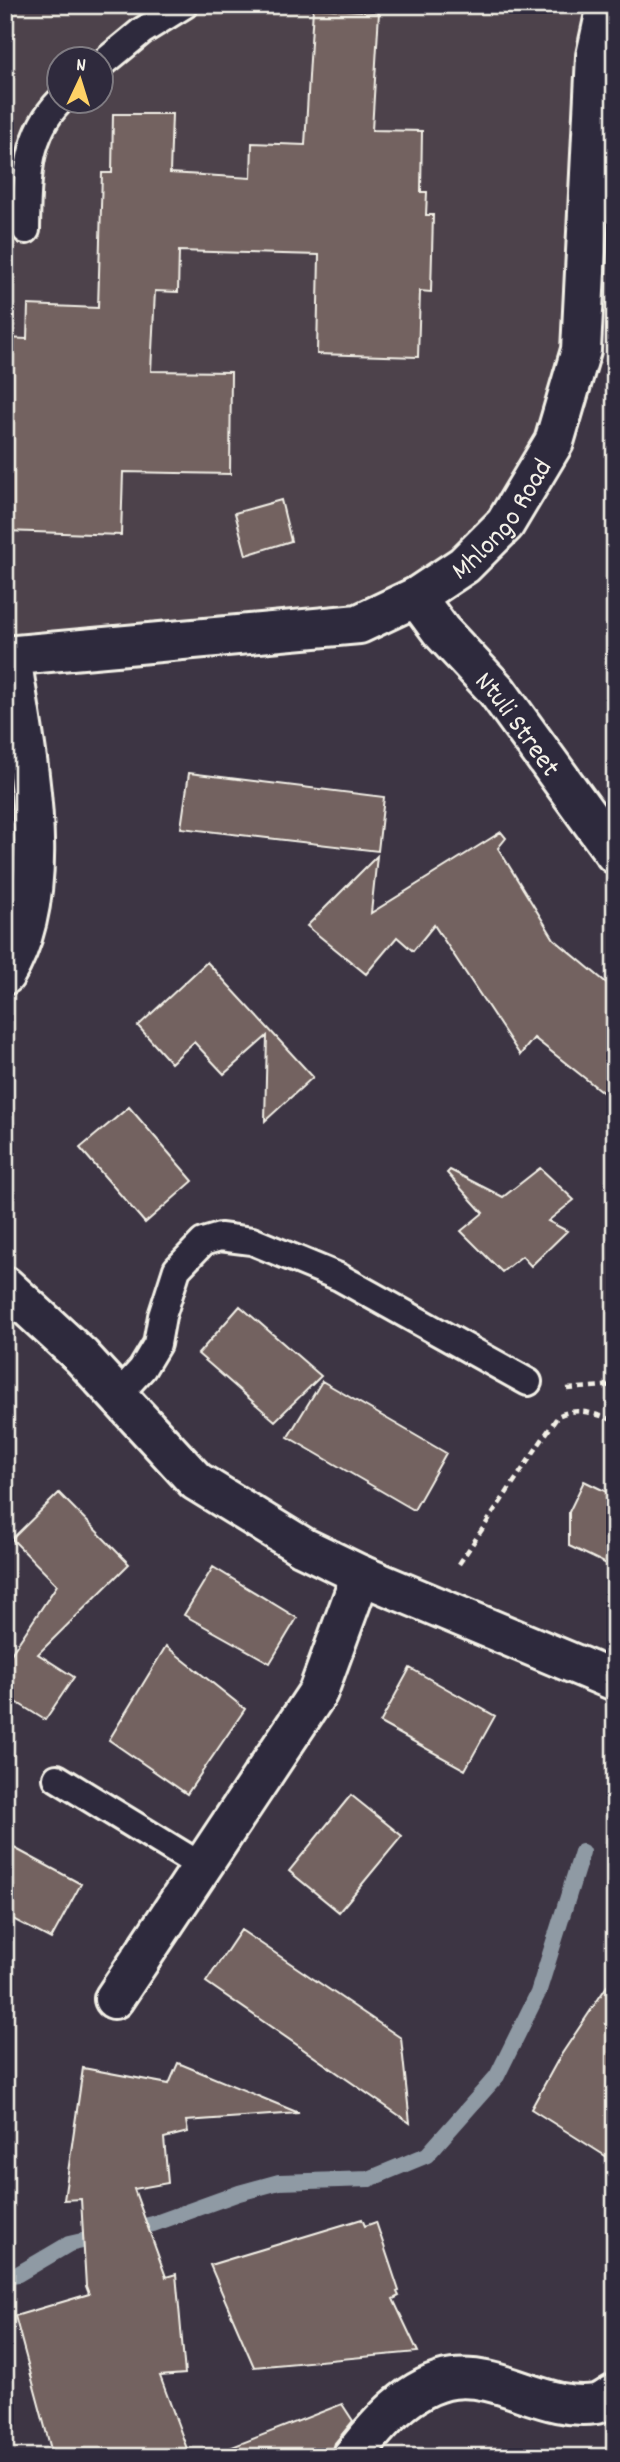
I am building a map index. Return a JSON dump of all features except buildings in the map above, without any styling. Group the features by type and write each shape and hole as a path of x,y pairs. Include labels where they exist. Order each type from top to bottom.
{"street":[{"name":"Mhlongo Road","path":"8,655 359,624 416,597 464,565 505,524 554,442 581,350 601,243 596,56 607,5"},
{"name":"Ntuli Street","path":"416,597 441,631 497,691 615,854"},
{"path":"5,975 14,961 31,908 36,829 8,655"},
{"path":"5,1286 81,1356 196,1481 303,1546 361,1575 615,1681"},
{"path":"114,1998 318,1692 361,1575"},
{"path":"352,2457 381,2420 423,2389 453,2379 490,2382 556,2403 597,2404 615,2394"}],"lane":[{"path":"116,53 184,5"},
{"path":"26,230 27,177 35,137 47,116"},
{"path":"118,1395 142,1369 158,1344 162,1316 177,1269 204,1242 220,1237 252,1241 339,1276 528,1382"},
{"path":"57,1778 201,1866"}],"path":[{"path":"528,1382 559,1390 615,1385"},
{"path":"456,1568 558,1416 567,1411 583,1410 615,1421"}],"shaded area":[{"path":"5,5 606,5 578,348 505,523 355,624 5,654"}],"waterway":[{"path":"129,2230 279,2182 369,2179 427,2155 497,2076 538,1993 582,1852"},
{"path":"5,2276 18,2274 69,2244 104,2236"}]}
